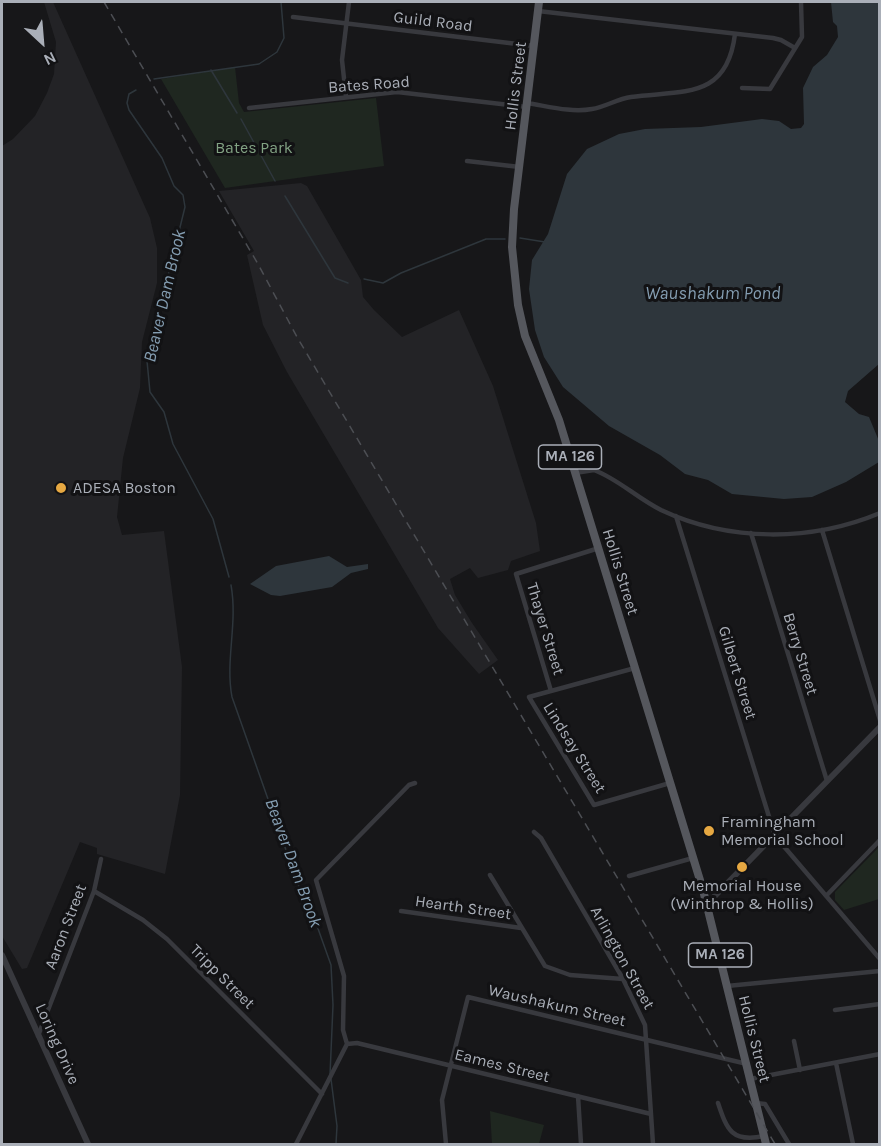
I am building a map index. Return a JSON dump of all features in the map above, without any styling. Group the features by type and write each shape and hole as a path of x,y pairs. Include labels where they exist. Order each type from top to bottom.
{"main road":[{"name":"Hollis Street","path":"539,2 512,247 518,305 525,336 559,420 707,904 765,1141"}],"street":[{"path":"346,97 342,60 349,2"},
{"path":"742,88 770,89 802,37 801,2"},
{"path":"538,10 781,40 795,48"},
{"name":"Guild Road","path":"293,17 534,46"},
{"name":"Bates Road","path":"249,108 397,92 587,110 630,97 699,89 715,81 731,57 735,34"},
{"path":"467,161 520,167"},
{"path":"575,473 594,470 604,474 645,502 676,516 710,527 751,533 780,534 822,530 846,525 879,513"},
{"name":"Gilbert Street","path":"676,516 775,836"},
{"path":"822,530 879,720"},
{"name":"Berry Street","path":"751,533 827,781"},
{"name":"Thayer Street","path":"552,691 516,574 598,548"},
{"path":"552,691 635,668"},
{"name":"Lindsay Street","path":"552,691 529,697 594,805 670,783"},
{"path":"707,904 879,727"},
{"path":"296,1144 347,1044 343,1030 345,986 342,966 316,879 409,785 415,783"},
{"name":"Arlington Street","path":"534,832 541,838 623,979 645,1025 653,1144"},
{"path":"775,836 879,959"},
{"path":"826,896 879,840"},
{"path":"629,876 693,858"},
{"name":"Aaron Street","path":"38,1036 94,891 101,859"},
{"path":"490,875 545,966 581,977 623,979"},
{"name":"Tripp Street","path":"94,891 143,920 167,939 321,1094"},
{"name":"Hearth Street","path":"400,910 521,928"},
{"name":"Loring Drive","path":"2,955 88,1144"},
{"path":"728,986 879,971"},
{"name":"Waushakum Street","path":"450,1065 468,997 747,1064"},
{"path":"835,1010 879,1004"},
{"path":"794,1041 800,1070"},
{"name":"Eames Street","path":"347,1044 357,1043 651,1114"},
{"path":"750,1080 879,1054"},
{"path":"836,1063 853,1144"},
{"path":"441,1144 446,1144 442,1102 450,1065"},
{"path":"578,1096 581,1144"},
{"path":"718,1103 726,1125 735,1135 765,1141"},
{"path":"756,1103 765,1104 789,1144"}],"shaded area":[{"name":"ADESA Boston","path":"44,2 53,2 150,218 157,248 157,283 142,342 140,388 123,458 117,517 122,535 164,531 182,667 180,795 165,874 97,854 97,848 80,842 27,968 22,969 2,936 2,146 13,139 35,116 54,74 56,42"},
{"path":"301,183 307,186 361,280 363,297 374,310 402,337 459,310 493,386 536,523 540,551 511,561 508,570 478,578 470,568 450,579 455,595 498,660 479,674 438,628 287,372 263,325 247,255 254,251 219,191"}],"green space":[{"name":"Bates Park","path":"235,67 239,103 244,112 376,98 384,166 225,188 161,79"},
{"path":"879,847 879,899 844,910 835,900 835,892"},
{"path":"490,1111 544,1125 539,1144 492,1144"}],"water":[{"name":"Waushakum Pond","path":"831,2 879,2 879,364 848,391 845,402 859,414 869,417 879,441 879,462 846,482 812,497 784,499 732,494 708,480 685,474 660,455 609,426 563,387 544,357 535,330 529,289 532,260 548,234 567,174 587,149 619,134 645,129 701,127 762,119 779,121 791,129 801,128 804,124 803,88 813,67 827,55 838,37 837,26 833,22"},
{"path":"329,556 347,567 368,564 368,569 351,573 332,587 280,596 271,595 250,584 276,566"}],"waterway":[{"path":"154,79 259,64 277,52 284,38 281,2"},
{"path":"211,70 237,113"},
{"name":"Beaver Dam Brook","path":"136,90 129,94 127,103 129,110 162,158 174,186 183,195 185,207 147,361 150,392 164,412 173,444 213,519 229,577"},
{"path":"241,119 275,181"},
{"path":"285,196 335,278 348,283"},
{"path":"520,238 545,242"},
{"path":"364,279 383,283 401,273 486,239 505,239"},
{"name":"Beaver Dam Brook","path":"231,585 233,599 230,669 232,697 305,904 316,923 331,965 333,1005 330,1075"},
{"name":"Beaver Dam Brook","path":"331,1079 337,1126 336,1144"}],"railway":[{"path":"104,2 258,264 297,337 775,1144"}],"place":[{"name":"ADESA Boston","path":"61,488"},
{"name":"Framingham Memorial School","path":"709,831"},
{"name":"Memorial House (Winthrop & Hollis)","path":"742,867"}]}
